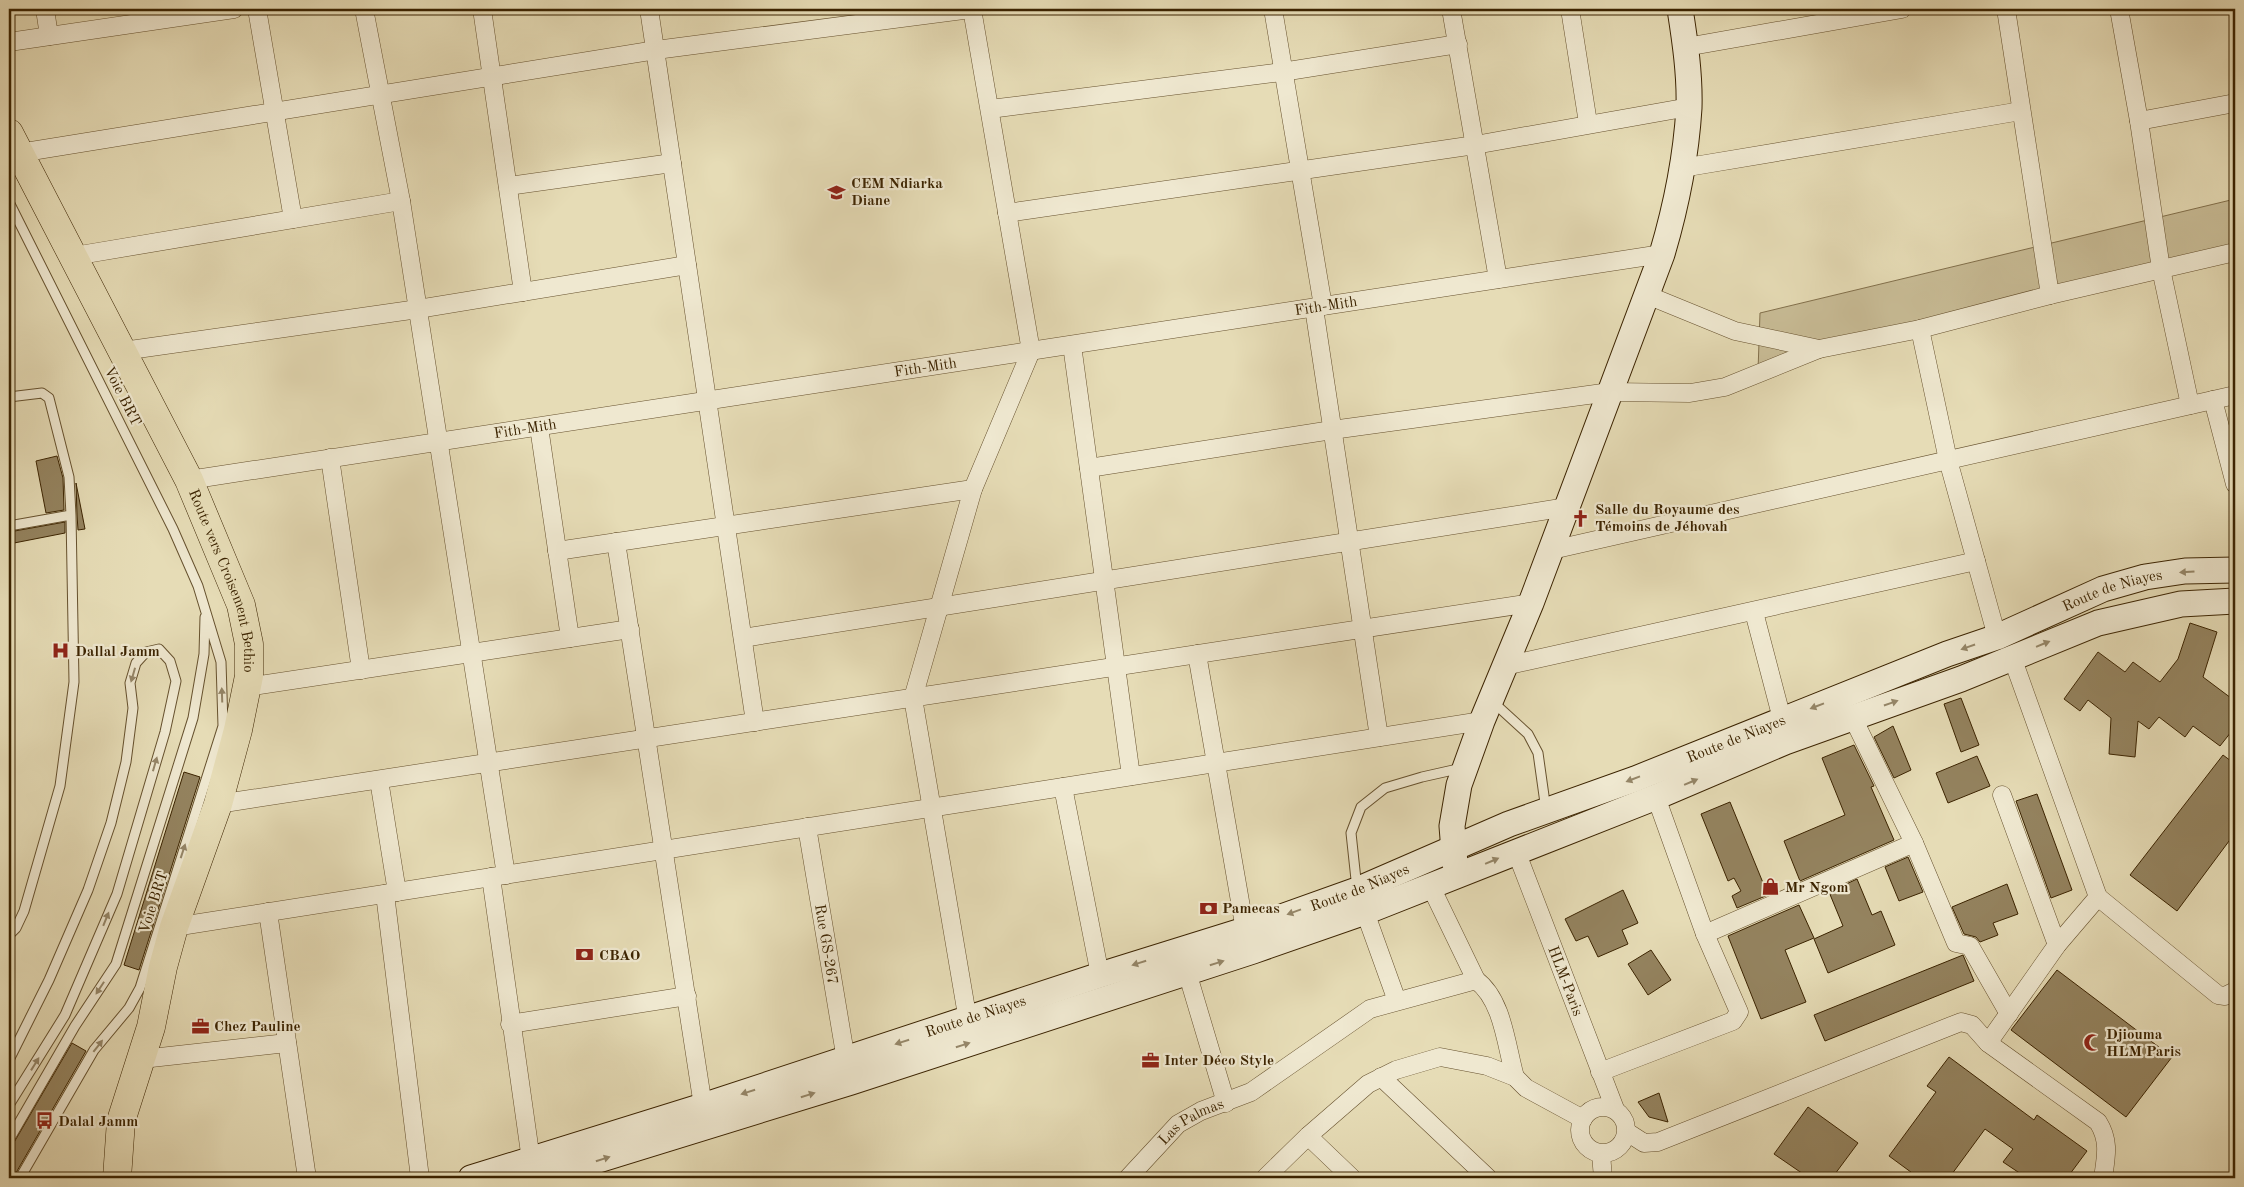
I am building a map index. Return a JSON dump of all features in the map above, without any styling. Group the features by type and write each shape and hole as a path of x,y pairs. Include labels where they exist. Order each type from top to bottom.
{"main road":[{"path":"1457,876 1453,849 1453,814 1466,768 1486,711 1552,550 1662,254 1673,217 1682,168 1689,107 1686,47 1680,9"},
{"name":"Route vers Croisement Bethio","path":"14,143 190,480 241,605 248,644 247,687 218,804 174,927 163,967 151,1027 121,1121 117,1178"},
{"name":"Route de Niayes","path":"471,1178 548,1172 851,1082 1187,972 1361,901 1453,849 1546,810 1635,779 1782,719 1997,637 2103,589 2145,578 2185,571 2235,570"},
{"name":"Route de Niayes","path":"548,1172 703,1106 968,1021 1100,976 1246,930 1361,901 1431,887 1852,716 1961,679 2098,623 2180,604 2235,601"},
{"name":"Route vers Croisement Bethio","path":"136,1178 142,1059"}],"street":[{"path":"45,9 49,36"},
{"path":"9,42 234,9"},
{"path":"257,9 293,219"},
{"path":"364,9 401,201 489,763 510,1024 548,1172"},
{"path":"482,9 523,292"},
{"path":"649,9 755,722"},
{"path":"14,143 274,111 656,50 972,9 1031,351 973,489 912,698 933,808 968,1021"},
{"path":"1273,9 1299,170 1318,307 1332,430 1379,737"},
{"path":"1451,9 1498,279"},
{"path":"1570,9 1588,123"},
{"path":"1686,47 1902,9"},
{"path":"2006,9 2050,295"},
{"path":"2119,9 2139,121 2161,269 2190,405"},
{"path":"990,109 1282,72 1458,44"},
{"path":"2139,121 2235,102"},
{"path":"1007,213 1475,144 1689,107"},
{"path":"1682,168 2022,111"},
{"path":"508,186 672,163"},
{"path":"74,256 401,201"},
{"path":"1089,468 1332,430 1610,392 1690,393 1726,387 1819,349 1920,329 2050,295 2235,252"},
{"name":"Fith-Mith","path":"190,480 1662,254"},
{"path":"123,351 418,309 688,265"},
{"path":"1647,295 1735,331 1819,349"},
{"path":"1920,329 1948,460 1997,637"},
{"path":"1072,345 1131,776"},
{"path":"1552,550 2235,395"},
{"path":"2213,400 2235,484"},
{"path":"538,427 570,638"},
{"path":"330,458 360,670"},
{"path":"557,551 973,489"},
{"path":"743,638 940,605 1350,543 1567,507"},
{"path":"616,542 703,1106"},
{"path":"1506,666 1976,561"},
{"path":"218,804 1531,603"},
{"path":"1754,612 1782,719"},
{"path":"247,687 630,629"},
{"path":"1196,654 1214,763 1246,930"},
{"path":"2012,657 2098,897 2218,995 2225,996 2235,991"},
{"path":"174,927 1379,737 1486,711"},
{"path":"1852,716 1914,843 1956,943 1970,946 2009,1014"},
{"path":"379,780 420,1178"},
{"path":"1063,787 1100,976"},
{"path":"2002,795 2057,945"},
{"path":"1600,1072 1738,1017 1739,1012 1705,934 1656,797"},
{"name":"Rue GS-267","path":"807,827 846,1060"},
{"path":"1705,934 1914,843"},
{"name":"HLM-Paris","path":"1516,851 1615,1109"},
{"path":"1431,887 1476,980 1485,986 1495,1003 1515,1077"},
{"path":"1988,1043 2057,945 2098,897"},
{"path":"1361,901 1397,1001"},
{"path":"268,912 307,1178"},
{"name":"Las Palmas","path":"1128,1178 1178,1124 1201,1111 1226,1103 1187,972"},
{"path":"1226,1103 1252,1092 1370,1009 1476,980"},
{"path":"510,1024 687,996"},
{"path":"1627,1132 1644,1143 1658,1142 1961,1022 1972,1025 1988,1043 2098,1122 2106,1134 2107,1148 2103,1178"},
{"path":"142,1059 287,1043"},
{"path":"1265,1178 1308,1136 1368,1084 1396,1070 1440,1057 1487,1066 1515,1077 1526,1088 1583,1119"},
{"path":"1382,1077 1488,1178"},
{"path":"1606,1107 1615,1109 1626,1123 1627,1132 1618,1148 1601,1154 1585,1145 1581,1137 1580,1128 1588,1112 1606,1107"},
{"path":"1308,1136 1352,1178"},
{"path":"1601,1154 1603,1178"}],"lane":[{"name":"Voie BRT","path":"9,202 173,530 205,606 221,662 223,726 140,988 129,1008 94,1050 20,1178"},
{"path":"9,398 42,393 49,398 69,477 72,515 74,682 60,786 24,911 16,928 9,935"},
{"path":"9,526 72,515"},
{"name":"Voie BRT","path":"9,1140 75,1026 116,964 193,718 204,654 205,606"},
{"path":"9,1060 49,980 88,890 111,823 126,762 133,708 130,683 136,663 146,652 159,649 170,661 176,681 164,732 117,894 65,1015 9,1105"},
{"path":"1486,711 1528,734 1538,753 1546,810"},
{"path":"1361,901 1351,833 1361,807 1385,788 1422,777 1466,768"}],"shaded area":[{"path":"2235,199 2235,253 1758,371 1760,313"}],"building":[{"path":"57,456 63,478 64,510 46,513 36,461"},
{"path":"76,483 85,529 78,530 77,515"},
{"path":"65,522 65,533 9,544 9,532"},
{"path":"2190,623 2217,632 2203,677 2235,701 2235,727 2220,746 2193,726 2185,737 2159,717 2149,729 2138,721 2135,757 2109,754 2111,718 2088,700 2080,711 2064,699 2098,652 2125,672 2133,662 2160,682 2178,659"},
{"path":"1961,698 1979,745 1961,752 1944,704"},
{"path":"1893,726 1911,770 1894,778 1874,737"},
{"path":"1854,745 1874,786 1871,787 1894,840 1800,881 1784,841 1845,815 1822,758"},
{"path":"2223,755 2235,764 2235,833 2177,911 2130,875"},
{"path":"1977,756 1990,786 1948,803 1936,773"},
{"path":"184,772 200,777 139,970 124,965"},
{"path":"2037,794 2072,890 2051,898 2016,801"},
{"path":"1730,802 1768,895 1737,908 1732,896 1741,891 1734,878 1728,881 1701,814"},
{"path":"1908,857 1923,892 1899,901 1885,867"},
{"path":"1857,879 1872,915 1881,911 1895,945 1828,973 1814,939 1843,926 1829,892"},
{"path":"2007,884 2018,914 1993,923 1998,935 1980,942 1976,937 1964,934 1952,907"},
{"path":"1623,890 1638,923 1622,930 1628,944 1598,957 1588,936 1576,941 1565,919"},
{"path":"1799,905 1814,938 1785,950 1806,1002 1761,1019 1728,936"},
{"path":"1651,950 1671,980 1648,995 1628,964"},
{"path":"1963,955 1974,981 1825,1041 1814,1015"},
{"name":"Djiouma HLM Paris","path":"2057,970 2172,1057 2126,1117 2011,1030"},
{"path":"72,1043 86,1051 13,1178 9,1178 9,1151"},
{"path":"1949,1057 2034,1120 2037,1115 2087,1151 2067,1178 2027,1178 2003,1162 2013,1149 1985,1129 1949,1178 1919,1178 1889,1156 1936,1092 1927,1086"},
{"path":"1659,1093 1668,1122 1649,1117 1638,1102"},
{"path":"1808,1107 1858,1143 1832,1178 1809,1178 1774,1154"}],"place":[{"name":"CEM Ndiarka Diane","path":"837,192"},
{"name":"Salle du Royaume des Témoins de Jéhovah","path":"1581,518"},
{"name":"Dallal Jamm","path":"61,651"},
{"name":"Mr Ngom","path":"1771,887"},
{"name":"Pamecas","path":"1208,908"},
{"name":"CBAO","path":"585,955"},
{"name":"Chez Pauline","path":"200,1026"},
{"name":"Djiouma HLM Paris","path":"2092,1043"},
{"name":"Inter Déco Style","path":"1150,1060"},
{"name":"Dalal Jamm","path":"44,1121"}]}
